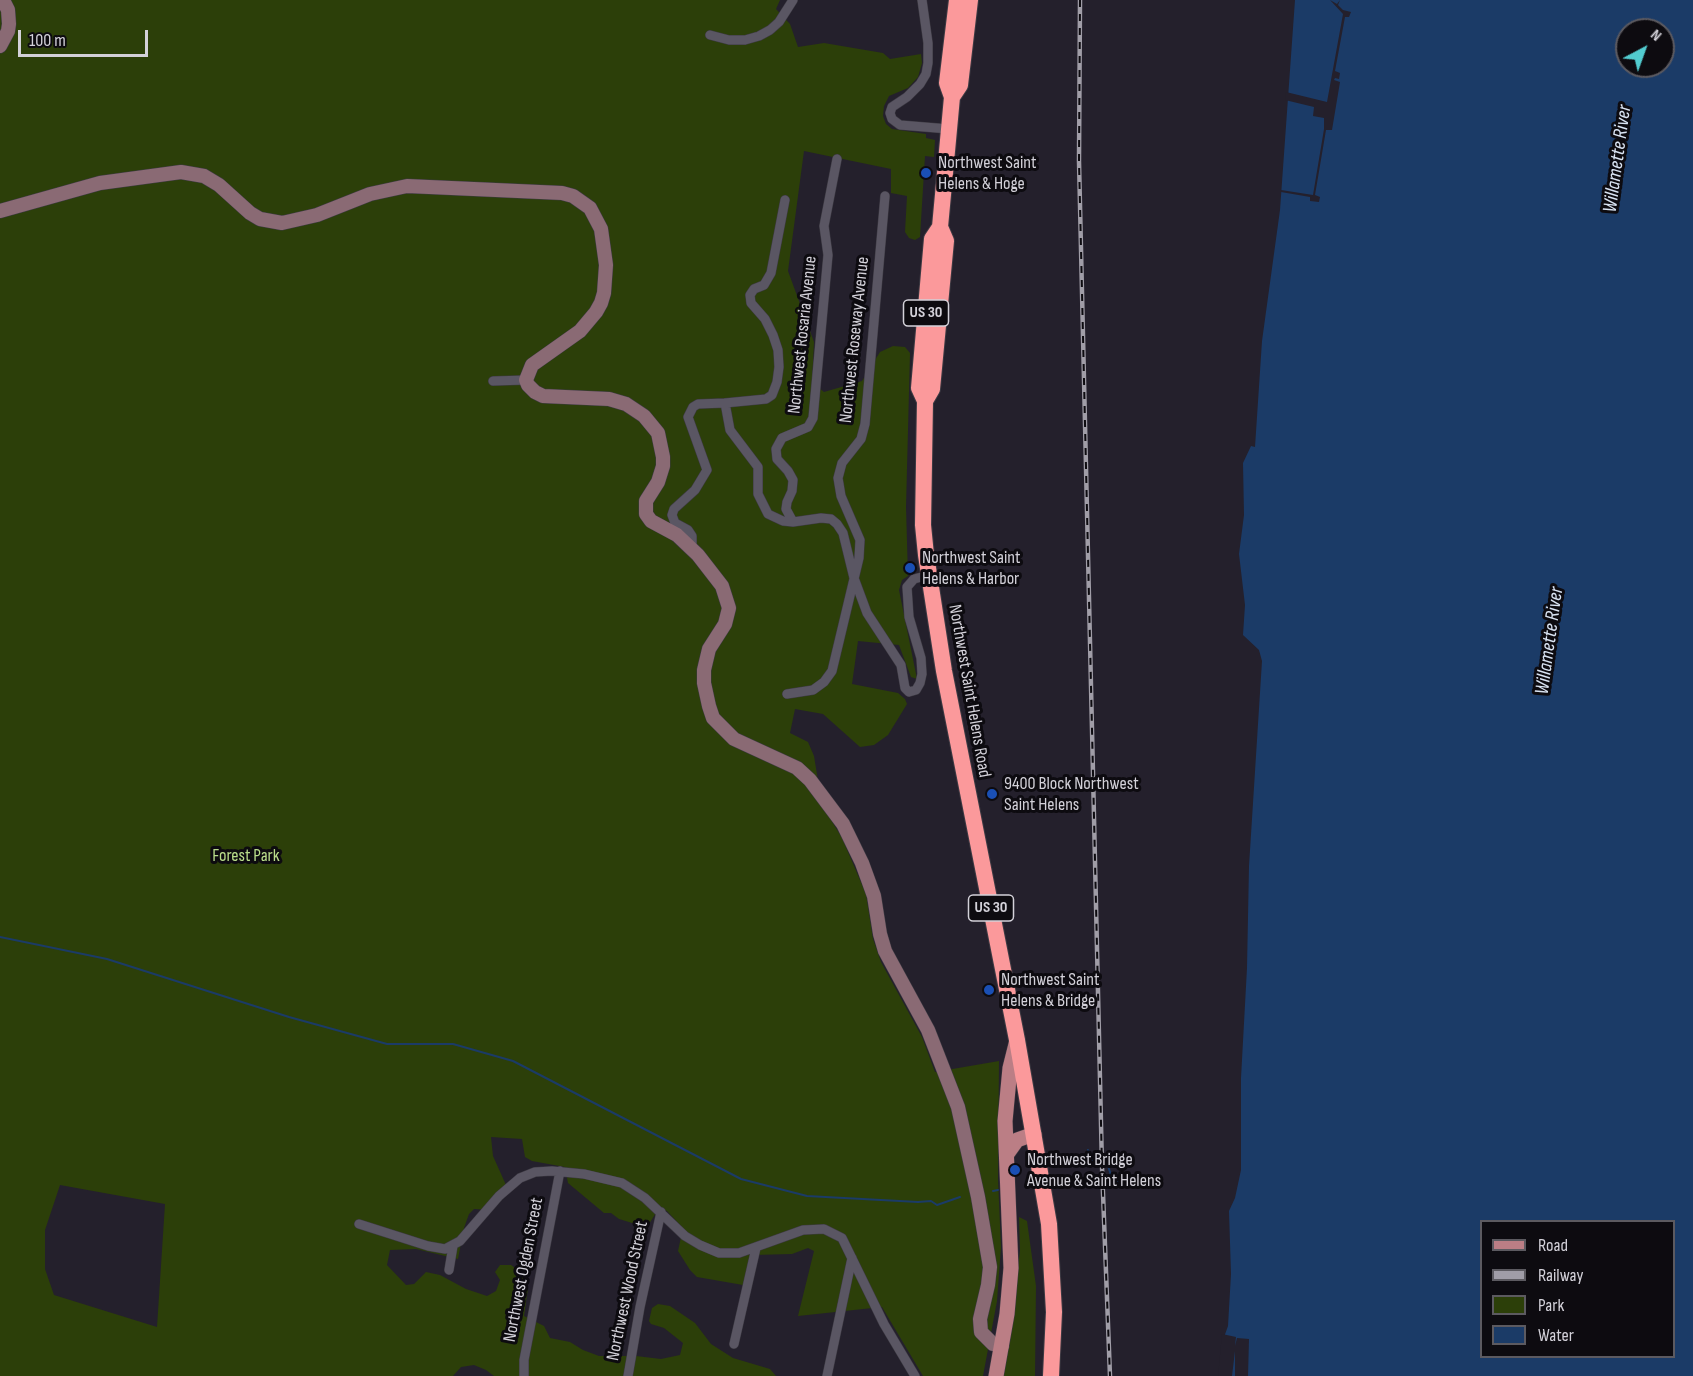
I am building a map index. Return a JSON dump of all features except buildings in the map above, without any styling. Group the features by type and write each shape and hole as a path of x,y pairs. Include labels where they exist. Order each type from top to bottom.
{"highway":[{"name":"Northwest Saint Helens Road","path":"957,0 947,83 952,97 940,227 932,239 919,388 925,401 923,525 944,671 1017,1040 1050,1224 1054,1312 1051,1376"},
{"name":"Northwest Saint Helens Road","path":"952,97 960,85 970,0"}],"main road":[{"path":"0,46 9,24 8,10 3,0"},
{"path":"0,211 100,183 181,172 204,176 219,185 250,213 260,219 282,224 317,215 370,194 407,186 562,193 573,196 590,208 601,229 606,264 604,293 596,312 588,322 569,339 535,361 526,380 532,390 543,396 609,399 626,405 644,416 658,433 663,457 658,482 646,501 646,514 651,521 677,535 690,547 722,586 729,608 725,624 709,650 704,670 704,683 713,718 734,739 797,768 817,787 837,815 862,863 874,896 885,951 914,1001 958,1107 988,1255 988,1285 980,1318 981,1332 993,1344 1002,1346"},
{"path":"996,1376 1002,1346 1011,1268 1005,1121 1010,1068 1017,1040"},
{"path":"1007,1154 1017,1140 1034,1134"}],"street":[{"path":"710,35 729,40 746,40 759,36 779,22 793,0"},
{"path":"922,0 928,43 926,74 907,97 892,106 890,113 892,119 900,125 949,129"},
{"name":"Northwest Rosaria Avenue","path":"793,522 786,509 793,480 777,459 776,449 782,438 808,427 814,414 828,255 824,226 837,159"},
{"name":"Northwest Roseway Avenue","path":"787,694 813,690 824,682 832,671 855,578 860,540 842,496 838,478 842,463 861,439 865,424 885,196"},
{"path":"690,547 692,536 688,530 673,521 673,512 695,490 707,470 688,417 693,407 698,404 766,399 772,395 777,382 779,367 773,335 765,319 751,303 750,295 754,289 764,285 771,273 785,200"},
{"path":"492,381 526,380"},
{"path":"725,403 730,430 758,467 758,494 764,509 778,519 793,522 822,518 834,521 843,533 867,613 902,665 905,688 912,692 920,683 922,674 921,658 909,617 906,590 914,579 929,575"},
{"path":"359,1224 428,1246 446,1249 468,1233 499,1196 520,1178 535,1172 560,1171 622,1183 645,1198 685,1236 718,1253 739,1253 803,1230 824,1229 842,1238 884,1324 915,1376"},
{"name":"Northwest Ogden Street","path":"524,1376 524,1360 560,1171"},
{"name":"Northwest Wood Street","path":"628,1376 640,1306 661,1212"},
{"path":"449,1270 453,1246"},
{"path":"734,1344 756,1248"},
{"path":"827,1376 852,1258"}],"green space":[{"name":"Forest Park","path":"0,0 780,0 776,9 790,24 798,47 824,43 883,53 890,59 921,54 922,63 918,77 908,88 889,96 884,106 883,116 886,124 892,129 926,134 926,138 935,140 934,157 925,156 920,237 915,240 909,238 905,232 907,196 891,193 891,169 804,151 788,271 814,342 812,382 824,392 862,381 880,352 893,346 905,347 910,353 906,507 908,576 902,580 899,590 917,679 911,677 899,645 858,641 852,684 898,693 907,704 888,735 874,745 860,747 823,714 795,709 790,733 808,742 814,756 822,805 842,838 866,894 873,939 881,962 922,1037 935,1072 999,1061 998,1179 1001,1247 997,1301 983,1376 923,1376 882,1307 798,1316 814,1251 808,1248 792,1254 753,1255 743,1285 697,1277 678,1251 683,1228 667,1211 659,1208 649,1224 642,1226 619,1219 611,1213 604,1213 568,1183 565,1167 532,1161 525,1157 522,1139 491,1137 493,1156 506,1185 500,1202 491,1210 474,1209 469,1214 458,1259 416,1249 390,1250 387,1265 406,1285 414,1284 426,1272 440,1275 466,1289 487,1296 496,1291 500,1280 495,1272 500,1265 511,1265 522,1273 528,1288 524,1316 544,1326 550,1338 570,1342 599,1356 661,1359 680,1355 683,1343 664,1328 651,1324 649,1321 652,1308 658,1304 670,1306 695,1323 711,1344 733,1358 770,1369 776,1376 494,1376 474,1365 461,1367 453,1376 0,1376","holes":["60,1185 165,1204 157,1327 54,1295 45,1269 45,1230"]},
{"path":"1019,1217 1027,1221 1036,1286 1035,1376 1000,1376 1020,1251"}],"water":[{"name":"Willamette River","path":"1295,0 1693,0 1693,1376 1221,1376 1223,1340 1228,1326 1231,1274 1229,1211 1235,1198 1241,1170 1241,1078 1247,968 1249,866 1262,661 1259,650 1243,635 1245,605 1239,554 1244,515 1243,463 1251,446 1255,447 1262,341 1280,210"}],"pier":[{"path":"1330,0 1337,4 1340,0 1338,5 1343,10 1351,12 1349,17 1345,17 1335,71 1340,73 1339,79 1334,80 1340,82 1332,130 1326,130 1315,195 1320,197 1319,202 1310,201 1310,197 1281,192 1281,190 1313,195 1324,129 1324,118 1313,116 1314,107 1285,100 1286,92 1327,102 1343,14"},
{"path":"1222,1334 1236,1337 1235,1346 1237,1338 1249,1339 1248,1376 1235,1376 1235,1351 1232,1376 1218,1376"}],"waterway":[{"path":"0,937 107,959 289,1017 387,1044 453,1044 513,1061 741,1179 807,1196 931,1201 937,1205 960,1197"},
{"path":"1088,1150 1096,1166"},
{"path":"1108,1166 1112,1178 1121,1185"},
{"path":"993,1191 998,1190"}],"railway":[{"path":"1080,0 1079,161 1102,1167 1110,1376"}],"place":[{"name":"Northwest Saint Helens & Hoge","path":"926,173"},
{"name":"Northwest Saint Helens & Harbor","path":"910,568"},
{"name":"9400 Block Northwest Saint Helens","path":"992,794"},
{"name":"Northwest Saint Helens & Bridge","path":"989,990"},
{"name":"Northwest Bridge Avenue & Saint Helens","path":"1015,1170"}]}
